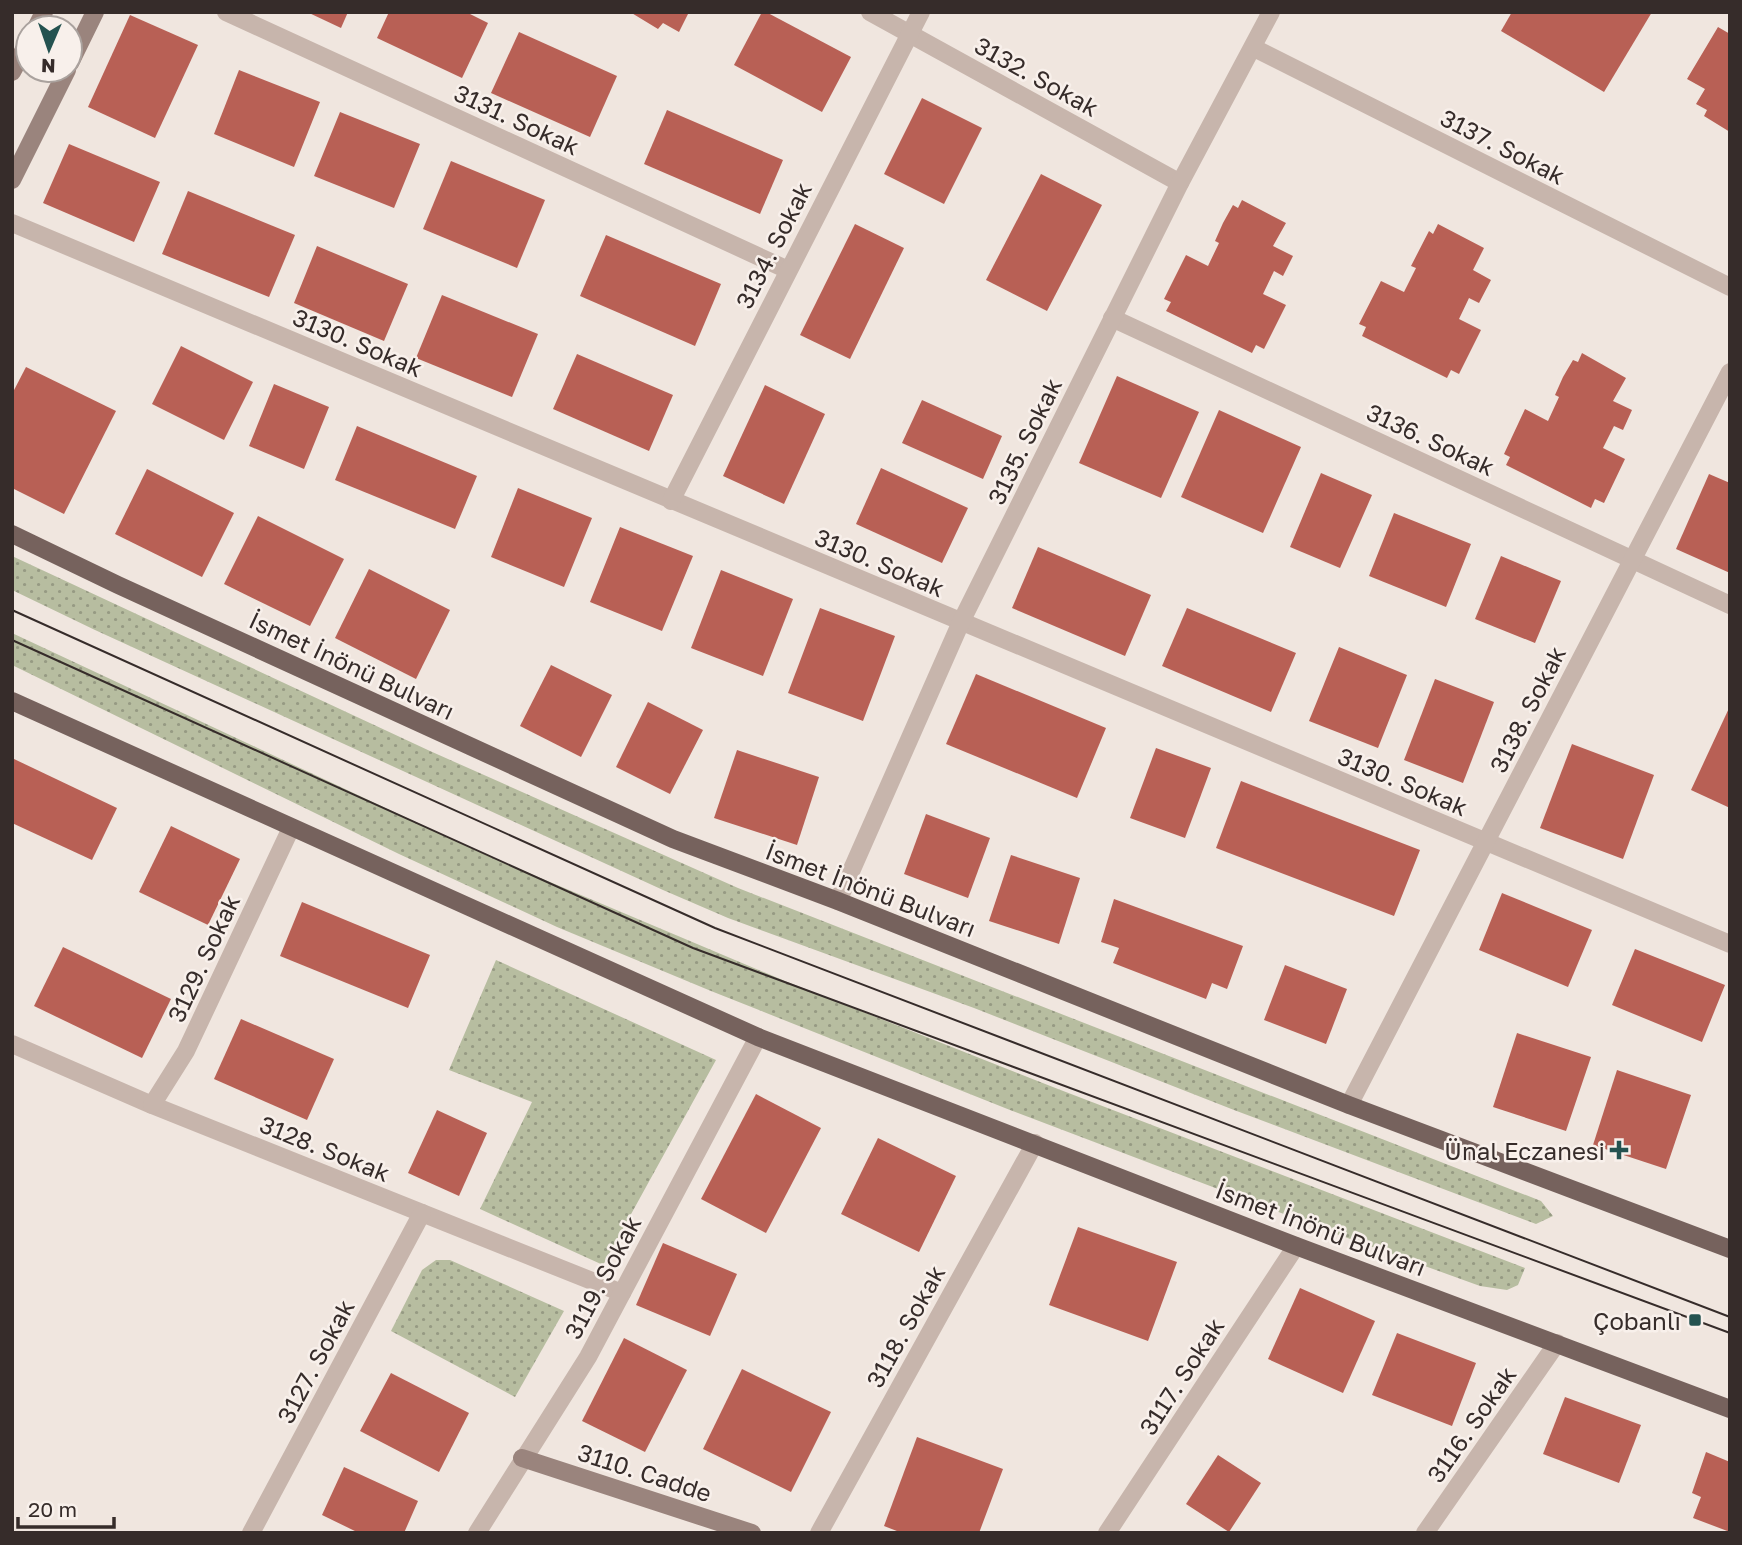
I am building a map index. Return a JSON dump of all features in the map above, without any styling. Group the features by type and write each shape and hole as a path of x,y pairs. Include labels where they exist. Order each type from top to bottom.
{"main road":[{"path":"84,34 95,12"},
{"path":"12,180 60,84"},
{"name":"İsmet İnönü Bulvarı","path":"12,534 673,839 838,901 1349,1104 1730,1249"},
{"name":"İsmet İnönü Bulvarı","path":"12,701 758,1037 1296,1246 1730,1409"},
{"name":"3110. Cadde","path":"522,1458 752,1533"}],"street":[{"name":"3131. Sokak","path":"226,12 788,270"},
{"name":"3132. Sokak","path":"870,12 1180,183"},
{"name":"3134. Sokak","path":"671,501 921,12"},
{"name":"3135. Sokak","path":"838,901 961,622 1180,183 1271,12"},
{"name":"3137. Sokak","path":"1254,48 1730,287"},
{"name":"3130. Sokak","path":"12,223 1730,944"},
{"name":"3136. Sokak","path":"1112,318 1730,606"},
{"name":"3138. Sokak","path":"1349,1104 1730,372"},
{"name":"3129. Sokak","path":"152,1105 186,1051 291,828"},
{"name":"3119. Sokak","path":"477,1533 588,1357 758,1037"},
{"name":"3128. Sokak","path":"12,1044 152,1105 622,1293"},
{"name":"3118. Sokak","path":"819,1533 1035,1143"},
{"name":"3127. Sokak","path":"251,1533 422,1213"},
{"name":"3117. Sokak","path":"1107,1533 1296,1246"},
{"name":"3116. Sokak","path":"1426,1533 1557,1343"}],"green space":[{"path":"12,556 430,751 738,888 1541,1201 1553,1216 1536,1224 974,1008 728,918 12,590"},
{"path":"12,633 486,855 785,981 1525,1268 1518,1285 1507,1290 1480,1286 1331,1232 1010,1110 557,927 399,854 12,665"},
{"path":"496,960 716,1060 603,1265 480,1209 532,1102 449,1070"},
{"path":"436,1260 450,1260 564,1311 515,1397 391,1331 422,1270"}],"building":[{"path":"307,12 348,12 341,28"},
{"path":"389,12 466,12 488,23 462,78 377,38"},
{"path":"630,12 689,12 679,32 663,23 658,29"},
{"path":"762,12 851,57 822,112 734,65"},
{"path":"1512,12 1652,12 1604,92 1501,31"},
{"path":"130,15 198,45 155,138 88,107"},
{"path":"1718,27 1730,34 1730,132 1704,116 1707,110 1696,104 1705,89 1687,79"},
{"path":"519,32 617,76 590,137 491,93"},
{"path":"239,70 320,102 294,167 214,134"},
{"path":"922,98 982,128 944,204 884,174"},
{"path":"667,110 783,160 760,214 644,164"},
{"path":"340,112 420,144 394,208 314,176"},
{"path":"69,144 160,182 134,242 43,203"},
{"path":"451,161 545,200 517,268 423,229"},
{"path":"1041,174 1102,205 1047,311 986,280"},
{"path":"188,191 295,235 269,297 162,254"},
{"path":"1242,200 1286,223 1273,246 1293,256 1283,276 1274,271 1263,294 1286,305 1264,349 1256,345 1252,353 1166,311 1171,302 1164,299 1186,255 1208,266 1219,243 1215,241 1223,223 1233,205 1238,208"},
{"path":"855,224 904,248 850,359 800,335"},
{"path":"1438,224 1484,248 1473,270 1491,280 1479,303 1469,298 1459,319 1481,330 1459,374 1451,370 1447,378 1362,336 1366,327 1359,324 1381,281 1404,292 1416,268 1411,266 1429,231 1433,234"},
{"path":"606,235 721,284 695,346 580,296"},
{"path":"317,246 408,284 384,341 294,303"},
{"path":"442,295 538,334 512,397 416,358"},
{"path":"181,346 253,382 224,440 152,404"},
{"path":"1582,353 1626,378 1613,401 1632,410 1623,430 1614,426 1603,448 1625,459 1604,503 1595,499 1591,508 1506,465 1510,457 1504,454 1525,409 1548,421 1559,397 1555,395 1563,377 1573,360 1578,362"},
{"path":"577,354 673,395 649,451 553,409"},
{"path":"26,367 116,411 64,514 12,488 12,394"},
{"path":"1117,376 1199,412 1161,498 1079,463"},
{"path":"274,384 329,407 304,469 249,446"},
{"path":"765,385 825,414 784,504 723,476"},
{"path":"922,400 1002,436 983,479 902,443"},
{"path":"1219,410 1301,447 1263,533 1181,497"},
{"path":"357,426 477,476 455,529 335,480"},
{"path":"881,468 968,508 942,563 856,524"},
{"path":"147,469 234,513 202,577 115,534"},
{"path":"1321,473 1372,495 1340,568 1290,547"},
{"path":"1709,474 1730,483 1730,573 1676,549"},
{"path":"518,488 592,518 564,587 491,557"},
{"path":"1394,513 1471,544 1446,607 1369,576"},
{"path":"258,516 344,559 310,626 224,584"},
{"path":"620,527 693,556 662,631 590,602"},
{"path":"1038,547 1151,595 1125,656 1012,608"},
{"path":"1501,556 1561,581 1535,643 1475,619"},
{"path":"369,569 450,610 416,679 335,638"},
{"path":"721,570 793,599 763,676 691,648"},
{"path":"820,608 895,636 863,721 788,693"},
{"path":"1187,608 1296,653 1271,712 1162,666"},
{"path":"1339,647 1407,675 1378,748 1309,721"},
{"path":"551,665 612,695 581,757 520,726"},
{"path":"976,674 1106,728 1077,798 946,744"},
{"path":"1435,679 1494,702 1463,783 1404,760"},
{"path":"648,702 703,730 670,794 616,767"},
{"path":"1730,706 1730,808 1691,790"},
{"path":"1572,744 1654,775 1623,859 1540,828"},
{"path":"1156,748 1211,768 1185,838 1130,818"},
{"path":"737,750 819,777 797,845 714,818"},
{"path":"14,759 117,808 92,860 12,823"},
{"path":"1241,781 1420,850 1394,916 1216,848"},
{"path":"926,814 990,838 968,898 904,874"},
{"path":"171,826 240,859 208,925 139,892"},
{"path":"1011,855 1080,878 1059,944 989,921"},
{"path":"1502,893 1592,930 1568,987 1479,950"},
{"path":"1114,899 1243,946 1227,989 1212,983 1206,999 1113,963 1119,948 1101,942"},
{"path":"302,902 430,955 408,1008 280,956"},
{"path":"63,947 171,999 142,1058 34,1006"},
{"path":"1635,949 1725,985 1702,1042 1612,1005"},
{"path":"1285,965 1347,989 1326,1044 1264,1020"},
{"path":"241,1019 334,1059 307,1120 214,1079"},
{"path":"1517,1033 1591,1057 1566,1131 1493,1107"},
{"path":"1617,1070 1691,1095 1666,1169 1593,1145"},
{"path":"756,1094 821,1128 766,1233 701,1199"},
{"path":"437,1110 487,1133 459,1196 408,1173"},
{"path":"878,1138 956,1176 919,1252 841,1214"},
{"path":"1078,1227 1177,1262 1148,1341 1049,1305"},
{"path":"663,1243 737,1274 710,1336 636,1305"},
{"path":"1300,1288 1375,1321 1343,1393 1268,1359"},
{"path":"1397,1333 1476,1363 1452,1426 1372,1395"},
{"path":"624,1338 687,1370 645,1452 582,1421"},
{"path":"742,1369 831,1412 791,1492 703,1449"},
{"path":"391,1373 469,1413 439,1472 360,1431"},
{"path":"1565,1397 1641,1425 1619,1483 1543,1454"},
{"path":"917,1437 1003,1469 979,1533 902,1533 884,1526"},
{"path":"1706,1452 1730,1462 1730,1532 1693,1518 1701,1497 1692,1493"},
{"path":"1218,1455 1261,1483 1229,1532 1186,1504"},
{"path":"344,1467 418,1501 404,1533 359,1533 322,1515"}],"tram line":[{"path":"12,610 715,928 1730,1317"},
{"path":"12,640 693,948 1730,1333"}],"place":[{"name":"Ünal Eczanesi","path":"1619,1150"},
{"name":"Çobanlı","path":"1695,1320"}]}
